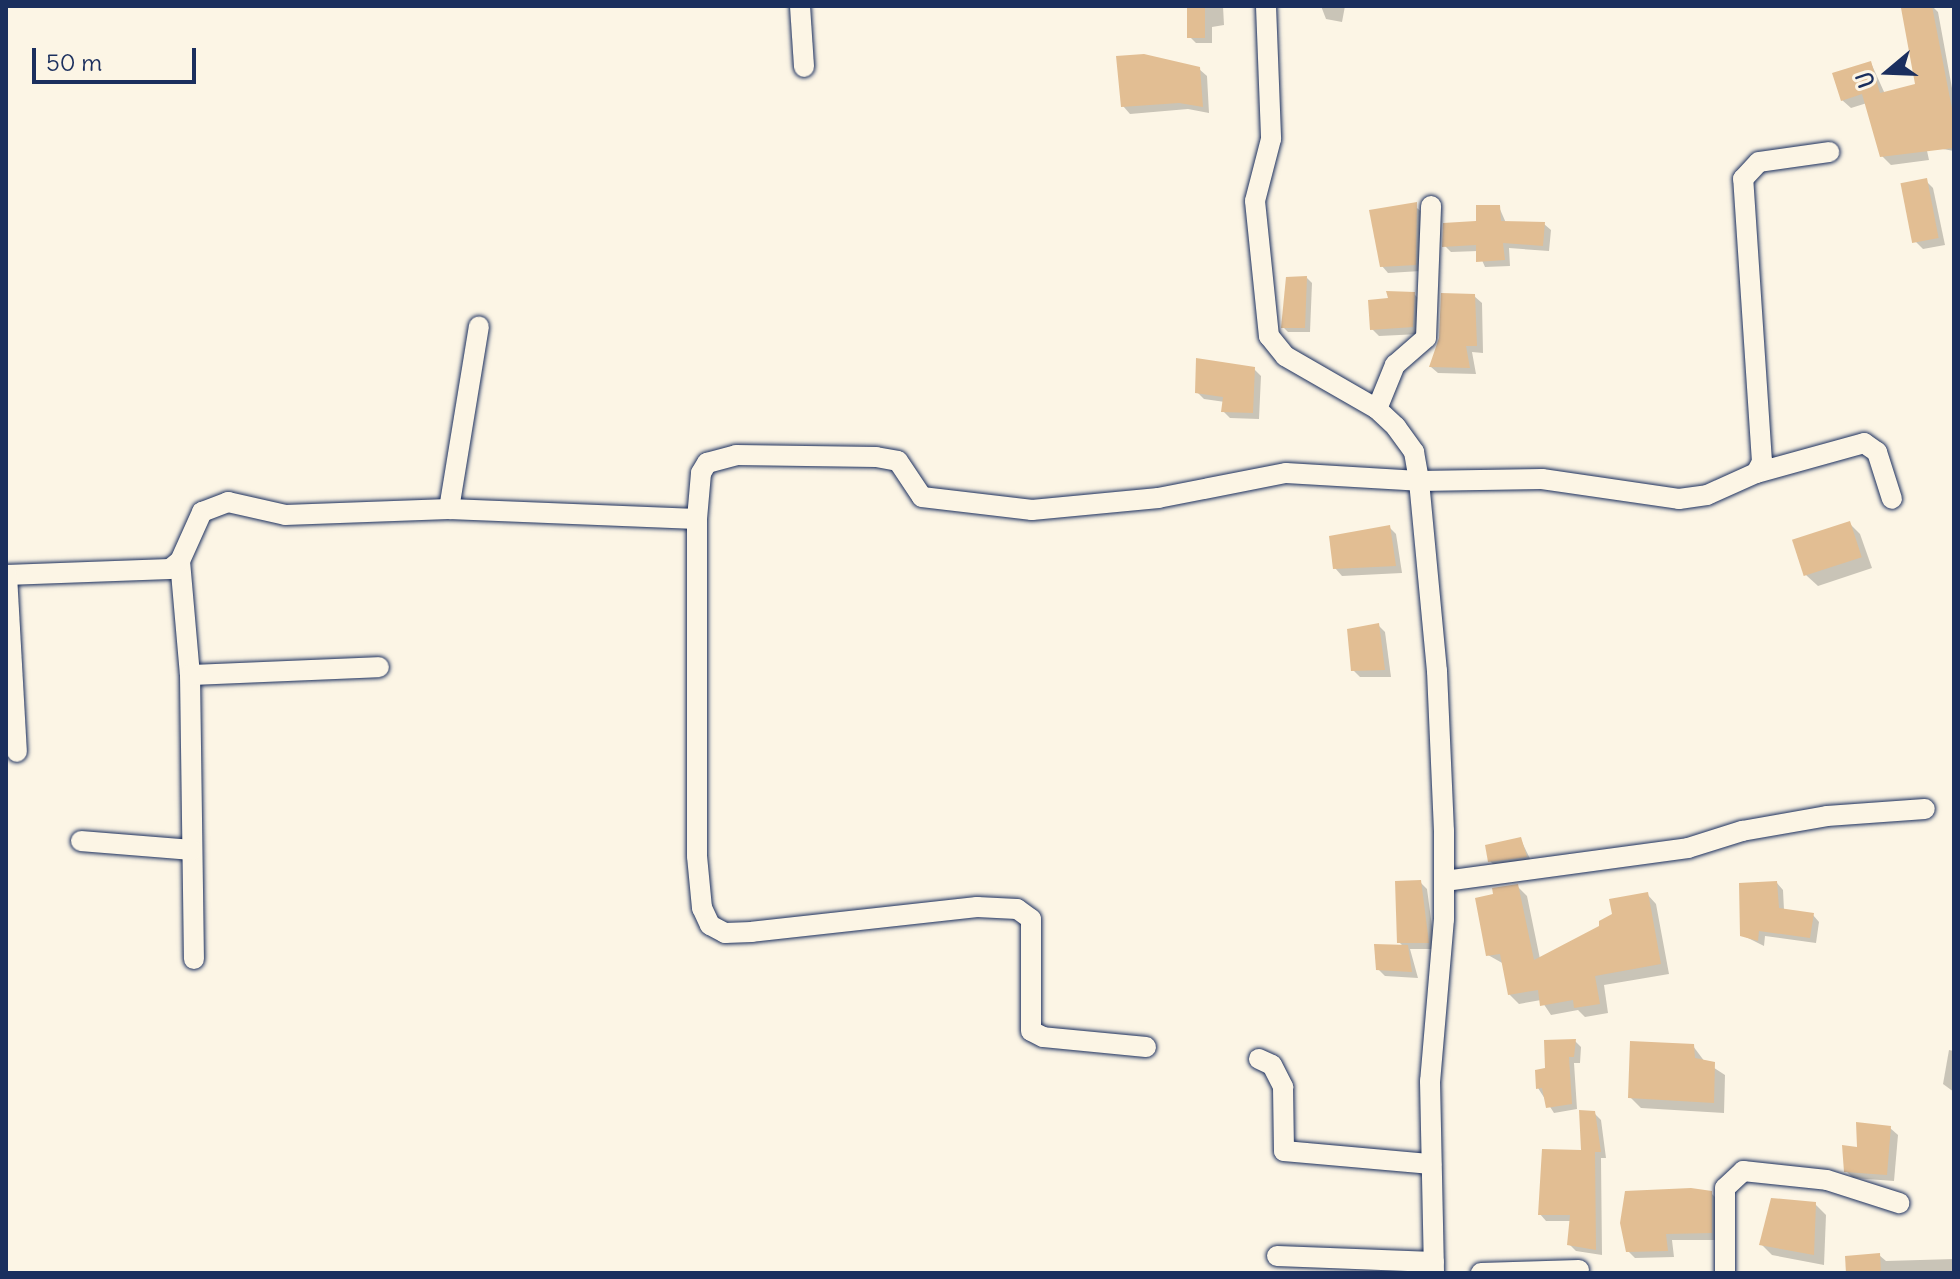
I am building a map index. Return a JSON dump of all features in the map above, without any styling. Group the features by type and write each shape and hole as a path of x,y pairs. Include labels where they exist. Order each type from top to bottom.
{"street":[{"path":"800,6 804,67"},
{"path":"1266,6 1271,139 1255,201 1269,336 1285,356 1377,409 1406,437 1419,481 1438,685 1445,881 1431,1039 1434,1268 1277,1256"},
{"path":"1756,473 1763,436 1743,179 1759,162 1829,152"},
{"path":"1377,409 1395,365 1426,338 1431,206"},
{"path":"449,509 479,326"},
{"path":"1146,1047 1043,1037 1031,1031 1031,919 1017,909 977,907 752,932 725,933 710,925 702,908 697,856 697,519 701,473 707,463 736,455 898,461 922,497 1032,510 1158,498 1286,473 1419,481 1542,479 1679,499 1715,492 1756,473 1864,443 1877,452 1892,499"},
{"path":"194,959 190,675 180,561 202,512 214,504 285,515 449,509 697,519"},
{"path":"17,752 7,575 90,568 155,571 180,561"},
{"path":"190,675 379,667"},
{"path":"1445,881 1688,848 1742,831 1827,816 1925,809"},
{"path":"81,841 192,850"},
{"path":"1259,1059 1272,1065 1283,1087 1284,1151 1431,1164"},
{"path":"1725,1273 1725,1188 1743,1171 1827,1180 1899,1203"},
{"path":"1481,1273 1579,1270"}],"building":[{"path":"1187,6 1205,6 1205,38 1187,38"},
{"path":"1932,6 1954,119 1954,148 1880,157 1862,94 1841,101 1832,73 1871,61 1880,93 1915,84 1901,8"},
{"path":"1144,54 1200,67 1203,107 1179,103 1121,107 1116,56"},
{"path":"1927,178 1939,238 1912,243 1900,183"},
{"path":"1417,202 1416,265 1380,267 1369,210"},
{"path":"1476,205 1500,205 1501,221 1545,222 1543,246 1503,243 1505,260 1476,262 1476,245 1442,247 1443,223 1476,221"},
{"path":"1307,276 1305,328 1281,328 1286,277"},
{"path":"1386,291 1415,292 1413,327 1370,330 1368,300 1388,298"},
{"path":"1441,293 1475,294 1477,346 1466,346 1470,368 1429,367 1439,338"},
{"path":"1196,358 1255,367 1253,413 1221,412 1223,397 1195,393"},
{"path":"1850,521 1862,557 1804,576 1792,540"},
{"path":"1390,525 1396,566 1333,569 1329,536"},
{"path":"1379,623 1385,670 1351,671 1347,629"},
{"path":"1521,837 1527,857 1488,862 1485,845"},
{"path":"1421,880 1429,943 1397,943 1395,881"},
{"path":"1777,881 1779,908 1814,913 1810,938 1759,931 1758,941 1740,936 1739,883"},
{"path":"1518,884 1534,960 1599,926 1599,921 1612,914 1609,899 1648,892 1661,964 1595,976 1600,1004 1574,1008 1573,1000 1540,1006 1538,990 1508,995 1500,954 1486,956 1475,898 1493,894 1492,888"},
{"path":"1374,944 1408,945 1412,972 1376,970"},
{"path":"1576,1039 1574,1057 1569,1057 1572,1104 1546,1108 1542,1088 1536,1089 1535,1070 1545,1068 1544,1040"},
{"path":"1630,1041 1694,1044 1695,1058 1715,1062 1714,1103 1628,1098"},
{"path":"1579,1110 1595,1111 1601,1152 1595,1152 1596,1250 1567,1245 1570,1215 1538,1215 1542,1149 1581,1150"},
{"path":"1856,1122 1891,1126 1887,1175 1844,1172 1842,1145 1857,1147"},
{"path":"1691,1188 1712,1191 1712,1233 1666,1234 1668,1251 1626,1252 1620,1223 1625,1191"},
{"path":"1771,1198 1816,1202 1814,1255 1759,1245"},
{"path":"1880,1253 1881,1273 1846,1273 1845,1256"}]}
